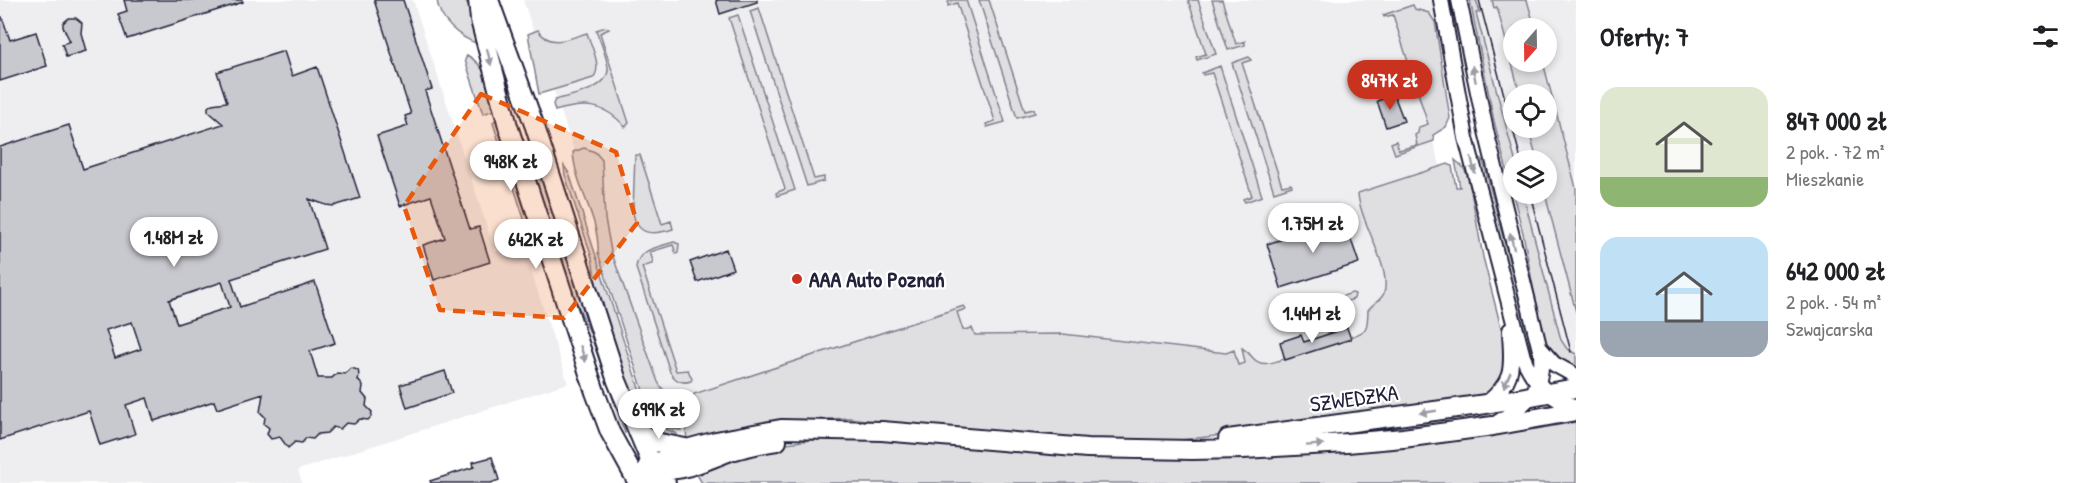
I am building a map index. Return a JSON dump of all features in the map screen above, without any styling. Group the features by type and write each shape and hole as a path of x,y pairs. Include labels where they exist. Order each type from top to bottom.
{"street":[{"path":"478,0 480,20 513,143 595,393 615,441 638,483"},
{"path":"489,0 535,127 617,381 638,432 650,475 666,483"},
{"path":"1441,0 1466,138 1523,357 1539,391 1576,409"},
{"path":"1459,0 1489,142 1541,361 1539,391 1493,426"},
{"path":"1486,404 1501,392 1509,378 1511,368 1509,307"},
{"path":"1536,338 1540,348 1554,364 1576,376"},
{"name":"SZWEDZKA","path":"1137,449 1291,431 1486,404 1539,391 1576,388"},
{"name":"SZWEDZKA","path":"650,475 668,455 686,448 781,429 882,431 1052,446 1192,450 1299,447 1403,438 1493,426 1576,409"},
{"name":"SZWEDZKA","path":"650,475 670,470 688,475 732,451 829,431"},
{"path":"638,432 660,443 686,448"},
{"name":"SZWEDZKA","path":"615,441 638,460 650,475"}],"highlighted area":[{"path":"481,94 616,152 637,223 564,318 440,310 404,206"}],"shaded area":[{"path":"0,0 413,0 495,252 522,244 568,383 298,470 302,483 0,483"},
{"path":"437,0 465,0 469,6 478,44 457,33 451,27 442,15"},
{"path":"523,0 1576,0 1576,261 1557,177 1557,150 1551,150 1548,138 1557,138 1557,84 1538,84 1530,72 1557,72 1557,18 1503,18 1503,72 1514,72 1517,84 1503,84 1503,114 1484,42 1434,36 1405,46 1444,179 1475,331 1286,395 697,415 659,401"},
{"path":"966,0 1005,122 987,127 986,124 995,121 957,3 948,6 948,2"},
{"path":"979,0 989,0 1025,111 1034,109 1035,113 1017,118"},
{"path":"1188,0 1198,0 1216,54 1197,60 1196,57 1206,54"},
{"path":"1212,0 1222,0 1236,44 1245,41 1245,45 1228,50"},
{"path":"1470,0 1476,0 1480,12 1476,13 1503,115 1503,138 1509,138 1512,150 1503,150 1503,156"},
{"path":"1492,0 1527,0 1532,18 1503,18 1503,30 1497,7 1494,8"},
{"path":"1413,5 1415,9 1429,13 1435,22 1450,118 1446,127 1433,135 1434,141 1395,154 1391,143 1396,141 1399,150 1417,145 1415,135 1419,127 1428,124 1393,15 1384,17 1383,15"},
{"path":"759,8 814,179 824,177 824,181 807,186 750,11"},
{"path":"738,15 795,190 777,196 776,193 785,189 729,18"},
{"path":"606,27 609,29 600,33 629,123 625,127 601,109 584,106 555,111 553,104 555,100 588,90 603,81 608,67 596,30"},
{"path":"538,30 543,36 554,41 587,33 597,62 593,78 539,94 528,34"},
{"path":"467,55 484,72 497,109 483,114 465,60"},
{"path":"1249,57 1251,60 1242,63 1282,186 1291,184 1292,186 1274,192 1232,63"},
{"path":"1220,66 1262,196 1245,202 1243,199 1252,196 1212,73 1203,75 1202,73"},
{"path":"1514,72 1546,72 1549,84 1517,84"},
{"path":"1557,115 1576,188 1576,312 1548,204 1557,204 1557,150 1534,150 1531,138 1557,138"},
{"path":"500,119 533,227 526,225 493,123"},
{"path":"1509,138 1531,138 1534,150 1512,150"},
{"path":"584,148 595,152 602,160 605,219 611,251 658,382 663,390 670,394 688,395 681,430 671,429 662,424 654,418 649,409 598,253 595,227 578,178 573,152"},
{"path":"530,152 535,153 630,431 625,433 589,331 567,280 527,157"},
{"path":"635,155 640,155 662,224 671,221 673,229 653,233 642,230 638,226 633,212"},
{"path":"1479,157 1485,167 1530,341 1532,358 1528,352"},
{"path":"1455,160 1468,175 1483,257 1506,347 1508,368 1492,394 1268,430 1180,440 1125,442 917,426 849,418 785,421 687,441 686,430 694,394 964,306 966,309 957,312 963,330 972,328 975,335 1063,334 1226,353 1234,350 1238,365 1245,363 1242,348 1256,361 1268,363 1285,360 1350,339 1366,328 1368,310 1383,296 1385,283 1380,257 1364,216 1358,193 1448,164 1452,166 1456,187 1460,187"},
{"path":"564,166 569,173 646,410 657,425 677,434 676,441 653,430 636,410 598,295 592,258"},
{"path":"1515,204 1526,204 1561,340 1567,349 1576,354 1576,366 1554,352 1546,342 1541,330"},
{"path":"1526,204 1548,204 1576,312 1576,354 1567,349 1561,340"},
{"path":"674,242 679,244 678,253 676,254 673,245 650,252 652,264 642,267 676,371 688,370 692,379 685,382 676,380 670,372 636,268 640,257 645,253"},
{"path":"1352,293 1355,294 1354,299 1291,319 1291,313"},
{"path":"1576,422 1576,483 702,483 696,473 778,444 819,439 1373,448 1536,429"}],"building":[{"path":"124,0 242,0 243,2 127,39 118,14 127,11"},
{"path":"374,0 403,0 432,89 425,91 470,229 479,227 490,262 434,280 423,245 445,238 431,196 400,206 377,136 408,126 405,116 411,114"},
{"path":"716,0 757,0 757,2 720,14"},
{"path":"2,17 10,40 36,32 47,66 0,81 0,18"},
{"path":"69,18 76,18 82,23 81,33 86,51 66,57 62,44 70,41 63,23"},
{"path":"284,51 292,76 317,67 360,198 334,206 309,199 325,249 231,279 240,307 315,282 335,343 310,351 318,378 332,378 337,373 345,374 351,368 358,370 358,380 363,386 362,393 367,399 366,406 372,412 371,417 368,420 360,419 354,424 346,423 340,429 333,427 327,433 318,434 313,439 306,438 302,443 295,442 288,448 280,437 271,439 267,434 269,428 264,424 265,417 260,412 263,394 217,409 214,401 154,421 147,398 126,405 135,434 100,445 89,411 0,440 0,147 69,125 83,169 223,124 208,111 208,107 212,104 227,102 217,72","holes":["222,282 230,307 177,324 169,300","132,322 141,349 115,358 106,330"]},
{"path":"1394,95 1404,121 1386,127 1377,101"},
{"path":"1344,219 1359,263 1281,288 1267,244"},
{"path":"726,249 733,269 697,282 690,262"},
{"path":"1347,328 1351,339 1285,360 1280,342 1301,335 1304,342"},
{"path":"445,371 452,393 407,408 400,385"},
{"path":"492,457 499,480 491,483 431,483 430,481 474,467 473,462"}],"tram line":[{"path":"1479,0 1518,150"},
{"path":"1533,204 1571,352"}],"place":[{"name":"AAA Auto Poznań","path":"797,279"}]}
